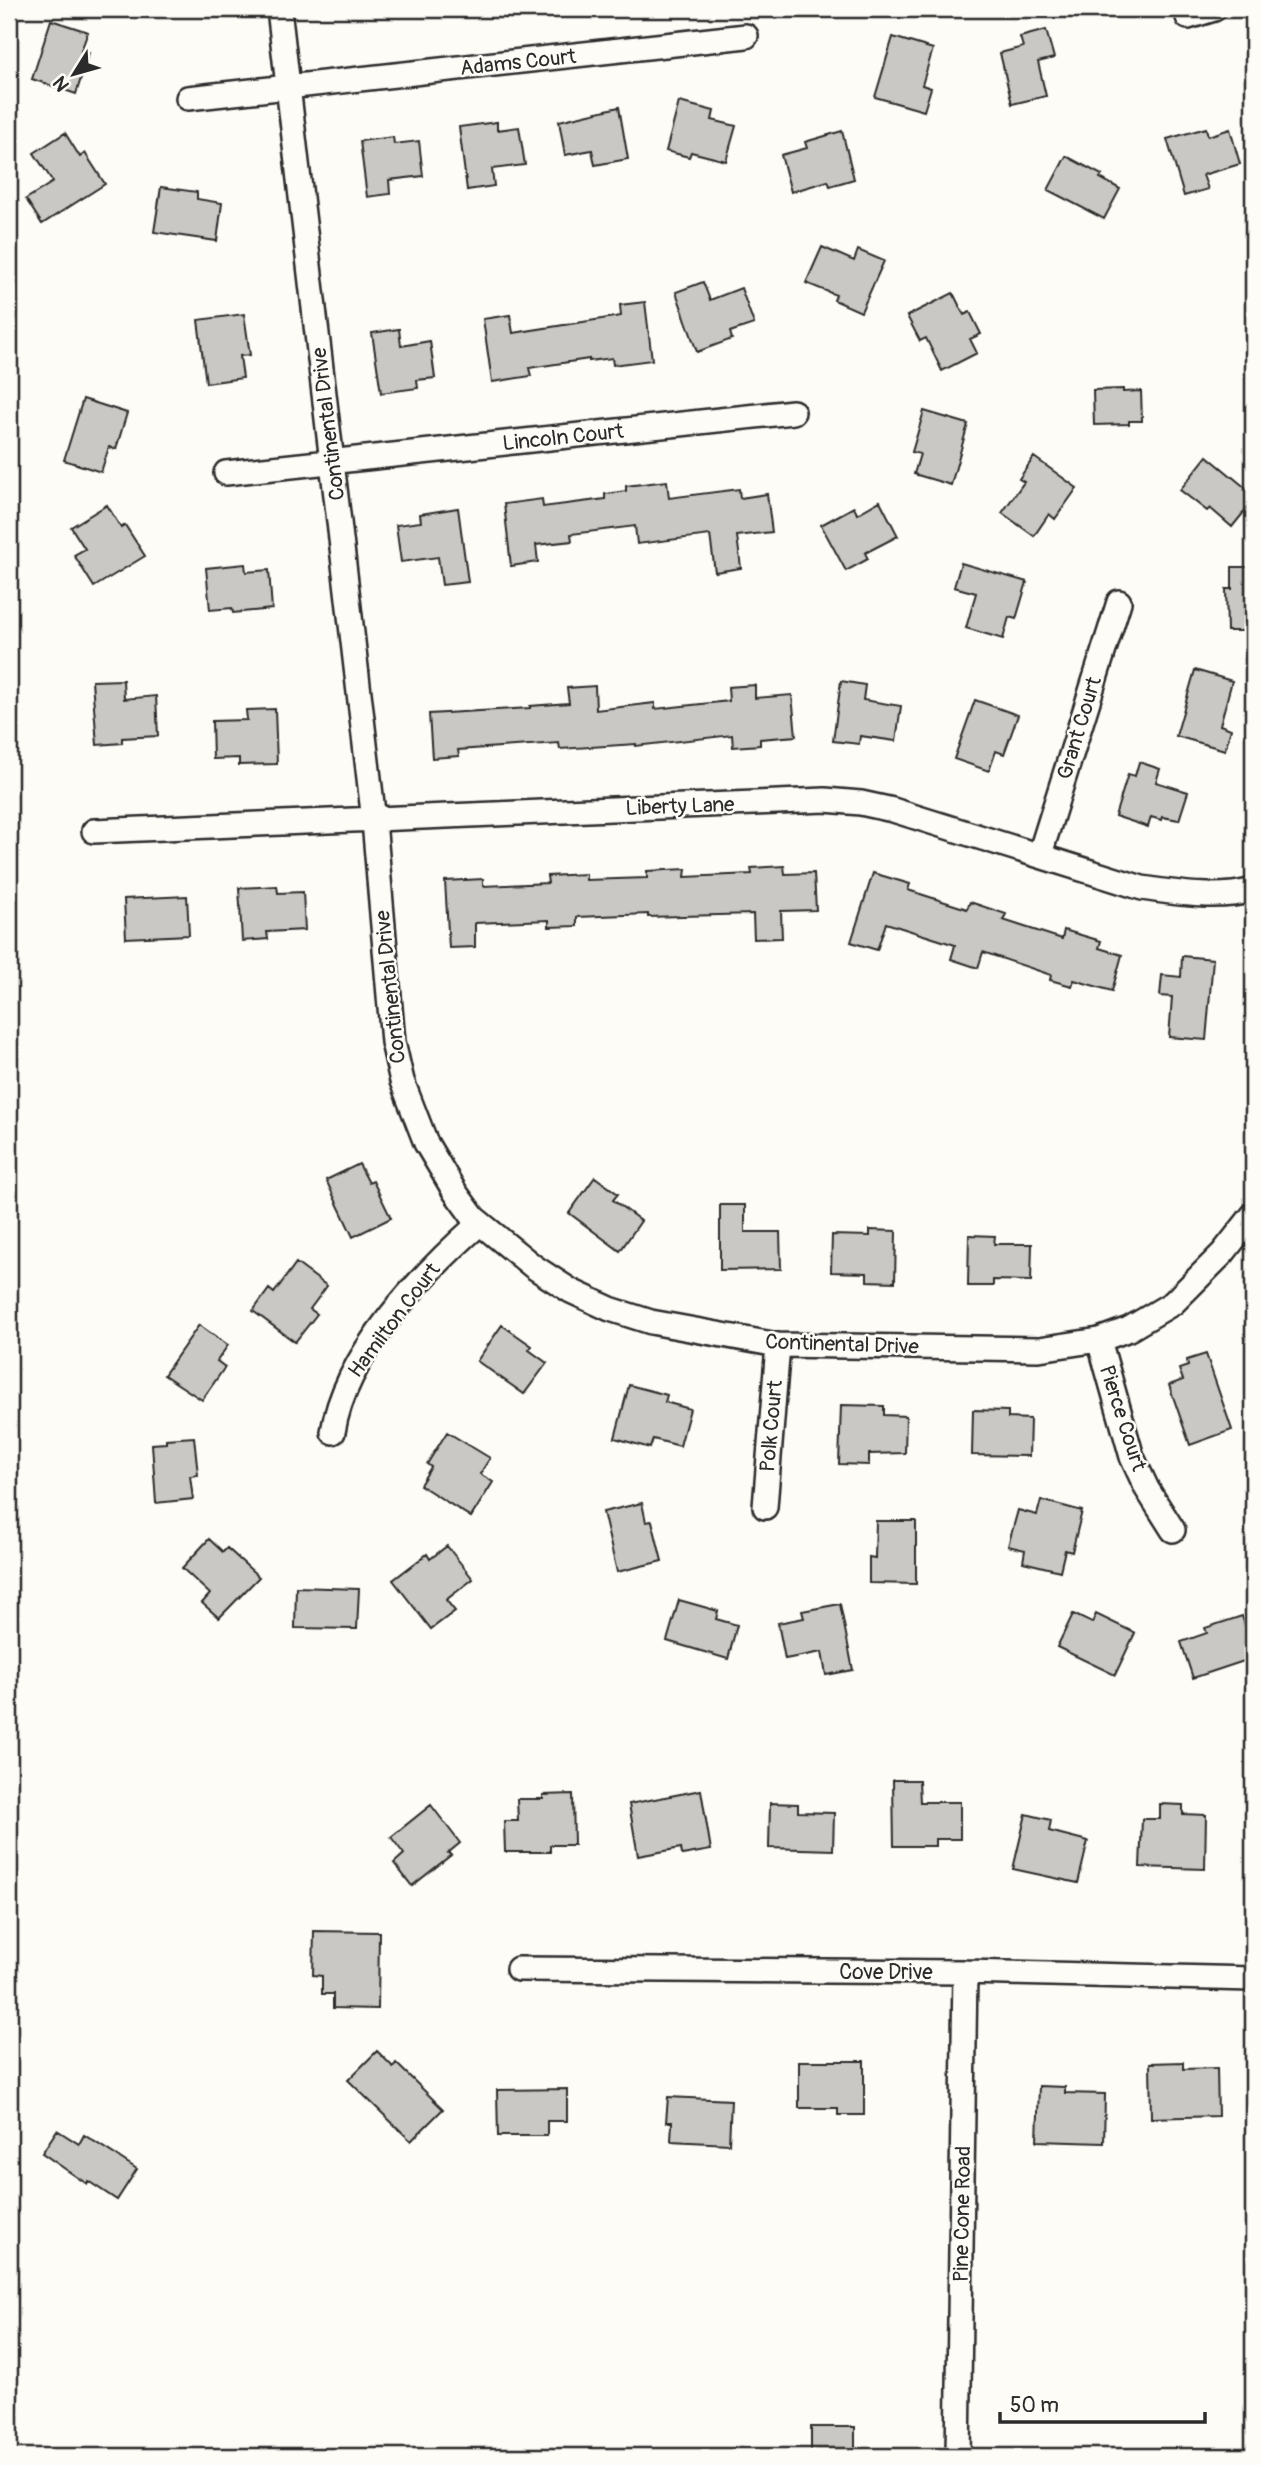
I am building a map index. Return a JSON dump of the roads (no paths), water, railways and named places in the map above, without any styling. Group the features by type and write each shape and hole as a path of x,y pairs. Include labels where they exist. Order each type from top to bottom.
{"street":[{"name":"Continental Drive","path":"279,9 374,821 393,1042 402,1081 426,1143 455,1192 480,1223 534,1267 571,1291 610,1309 651,1322 778,1345 1039,1349 1099,1340 1129,1329 1173,1303 1223,1253 1253,1215"},
{"path":"1188,17 1213,9"},
{"name":"Adams Court","path":"188,98 746,36"},
{"name":"Lincoln Court","path":"226,473 793,412"},
{"name":"Grant Court","path":"1040,854 1119,601"},
{"name":"Liberty Lane","path":"94,831 825,800 860,803 893,810 1142,887 1191,893 1253,890"},
{"name":"Hamilton Court","path":"333,1432 337,1408 345,1386 377,1336 417,1282 480,1223"},
{"name":"Pierce Court","path":"1099,1340 1132,1457 1147,1489 1172,1530"},
{"name":"Polk Court","path":"765,1507 778,1345"},
{"name":"Cove Drive","path":"518,1969 965,1972 1253,1979"},
{"name":"Pine Cone Road","path":"958,2456 965,1972"}]}
